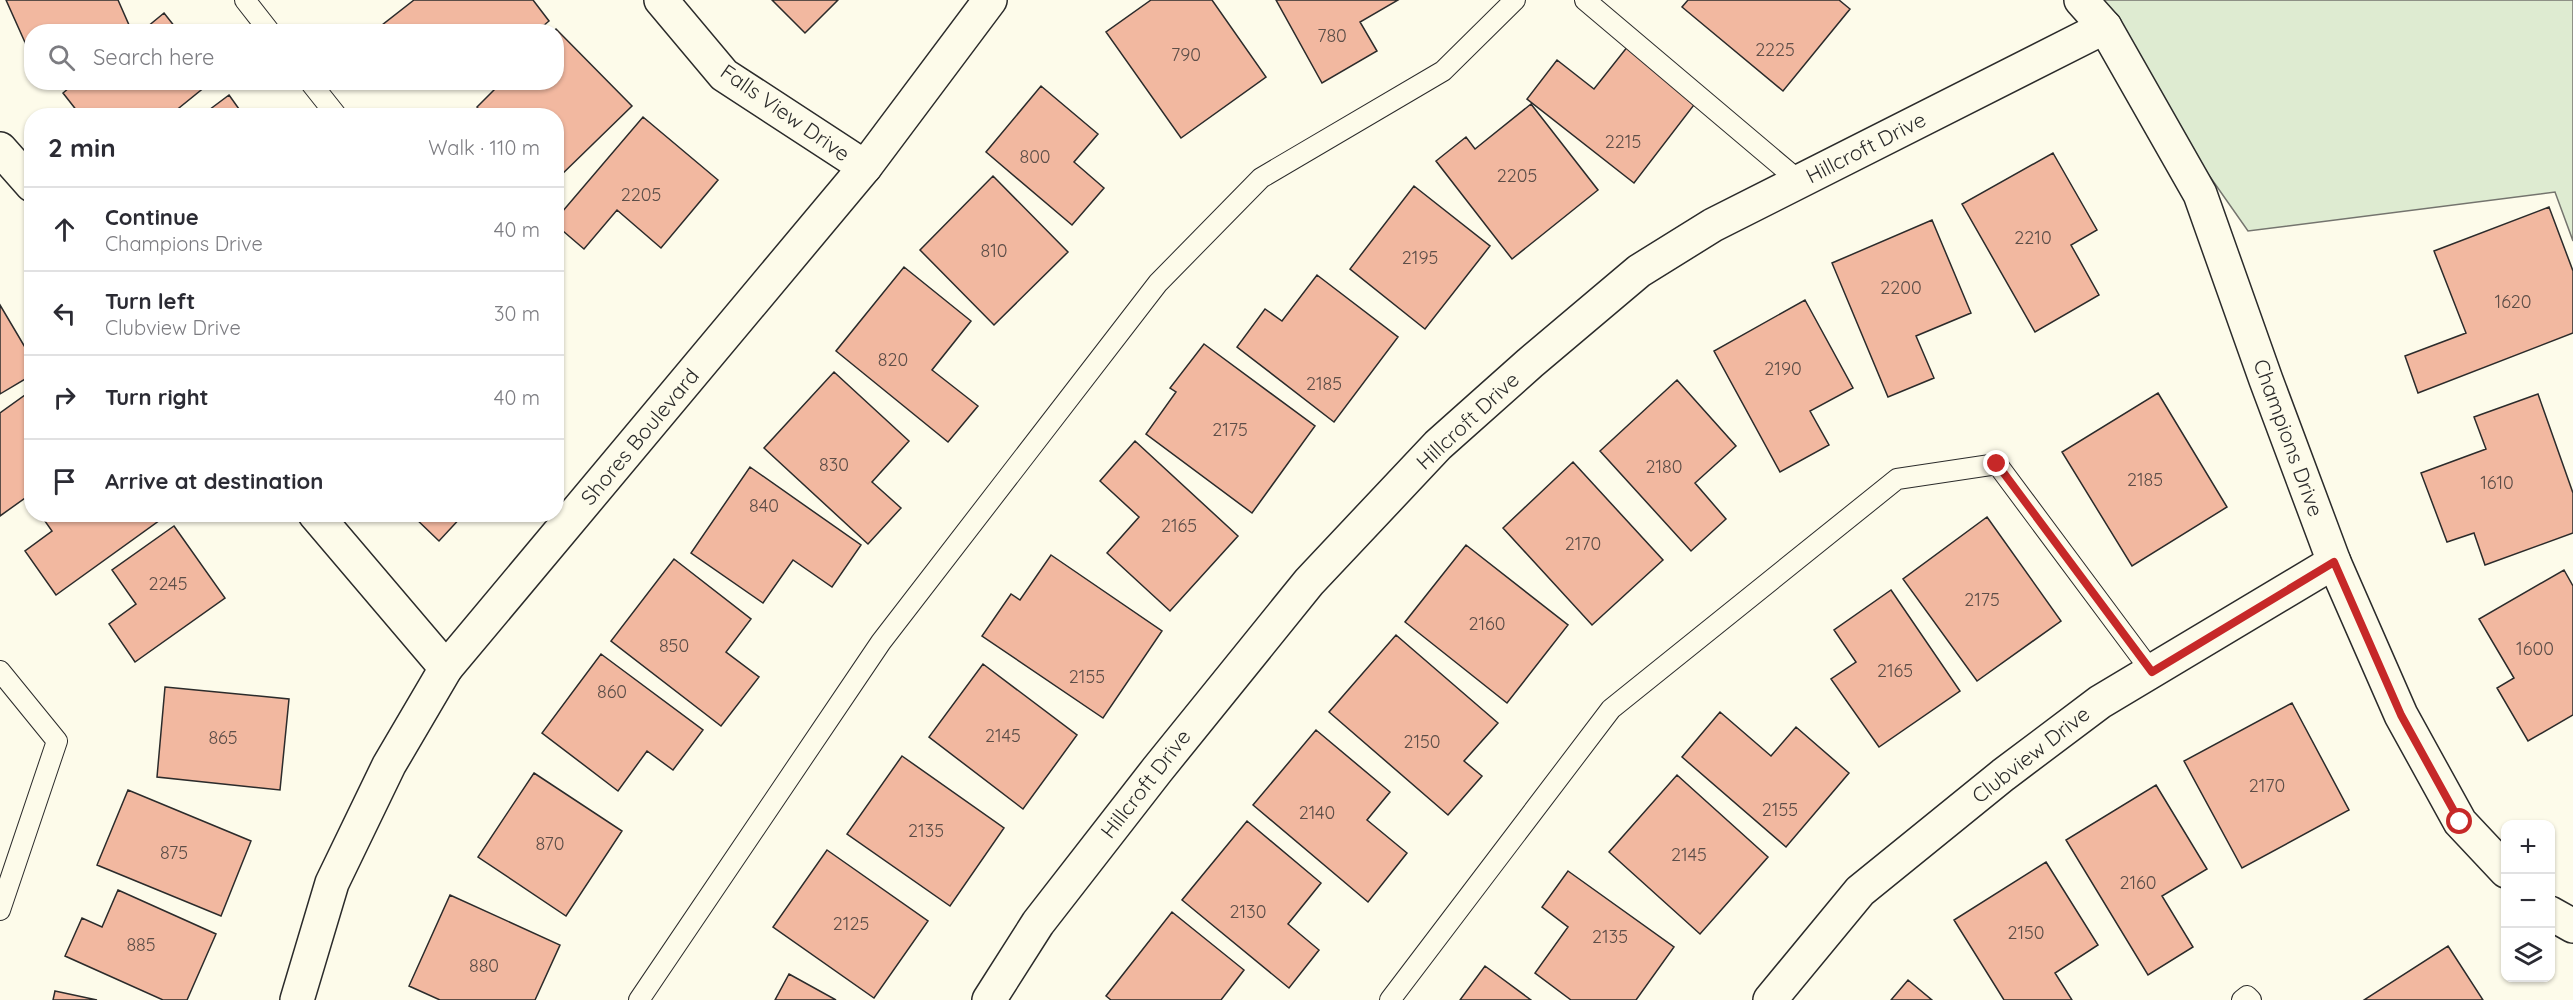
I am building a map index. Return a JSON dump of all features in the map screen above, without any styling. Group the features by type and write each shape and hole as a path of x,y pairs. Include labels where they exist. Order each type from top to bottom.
{"street":[{"name":"Falls View Drive","path":"662,0 724,75 866,167"},
{"name":"Shores Boulevard","path":"297,1000 332,883 389,765 446,668 866,167 990,0"},
{"name":"Champions Drive","path":"2081,0 2105,27 2200,194 2334,562 2406,725 2460,822 2501,867"},
{"name":"Hillcroft Drive","path":"989,1000 1038,923 1287,608 1438,446 1639,271 1713,225 2105,27"},
{"path":"0,149 24,176"},
{"path":"322,522 446,668"},
{"name":"Clubview Drive","path":"1770,1000 1860,891 2003,775 2100,702 2334,562"},
{"path":"2555,916 2573,926"}],"lane":[{"path":"245,0 264,24"},
{"path":"639,1000 881,642 1158,283 1261,178 1443,71 1515,0"},
{"path":"1585,0 1799,181"},
{"path":"316,90 330,108"},
{"path":"1390,1000 1611,709 1897,479 1997,464 2152,672"},
{"path":"0,671 57,741 0,910"},
{"path":"2242,1000 2247,996 2251,1000"}],"green space":[{"path":"2089,0 2573,0 2573,241 2555,192 2248,231 2105,27"}],"building":[{"path":"6,0 118,0 129,24 24,24 24,40"},
{"path":"414,0 533,0 549,21 545,24 383,24"},
{"path":"772,0 838,0 805,33"},
{"path":"1151,0 1212,0 1266,77 1181,138 1106,32"},
{"path":"1276,0 1398,0 1360,22 1377,51 1322,83"},
{"path":"1688,0 1839,0 1850,9 1783,91 1682,7"},
{"path":"164,13 173,24 151,24"},
{"path":"564,37 632,106 564,172 564,108 477,107 494,90 564,90"},
{"path":"1628,46 1697,101 1634,183 1527,99 1557,60 1594,89"},
{"path":"1041,86 1098,134 1074,162 1104,188 1072,225 986,152"},
{"path":"67,90 201,90 179,108 75,108 63,93"},
{"path":"229,95 238,108 212,108"},
{"path":"1531,104 1598,190 1512,259 1436,161 1466,137 1475,149"},
{"path":"643,117 718,180 661,248 617,210 584,249 564,232 564,210"},
{"path":"2053,153 2097,230 2071,245 2099,295 2035,332 1962,204"},
{"path":"993,176 1068,252 994,325 920,250"},
{"path":"1414,186 1490,246 1425,329 1350,269"},
{"path":"2549,207 2573,271 2573,333 2418,393 2405,356 2466,333 2434,251"},
{"path":"1932,220 1971,313 1916,336 1934,378 1888,397 1832,263"},
{"path":"904,267 971,321 932,370 978,406 948,442 836,351"},
{"path":"1317,275 1398,337 1334,422 1237,347 1265,309 1282,321"},
{"path":"1805,300 1853,388 1810,411 1829,445 1780,472 1714,351"},
{"path":"0,305 24,346 24,380 0,394"},
{"path":"1204,344 1315,426 1252,513 1146,434 1176,392 1170,388"},
{"path":"834,372 909,441 872,482 901,508 868,544 764,448"},
{"path":"1677,380 1736,446 1695,483 1726,519 1691,551 1600,451"},
{"path":"2158,393 2227,507 2132,566 2062,452"},
{"path":"2538,394 2573,493 2573,533 2485,565 2474,533 2447,542 2421,473 2486,449 2474,417"},
{"path":"24,396 24,499 0,516 0,413"},
{"path":"1135,441 1238,536 1170,611 1107,553 1139,517 1100,481"},
{"path":"1573,462 1663,560 1592,625 1503,528"},
{"path":"750,467 861,545 832,587 793,560 763,603 691,553"},
{"path":"1987,517 2061,621 1977,681 1903,579"},
{"path":"46,522 157,522 56,595 25,551 52,531"},
{"path":"419,522 457,522 439,541"},
{"path":"174,526 225,598 135,662 109,624 136,604 112,570"},
{"path":"1466,545 1568,625 1507,703 1405,622"},
{"path":"1051,555 1162,631 1103,718 982,636 1011,594 1020,600"},
{"path":"674,559 751,619 726,652 759,677 721,726 611,641"},
{"path":"2564,570 2573,586 2573,715 2528,741 2497,688 2514,678 2479,619"},
{"path":"1891,590 1960,691 1879,747 1831,679 1856,662 1834,630"},
{"path":"1396,635 1498,723 1464,761 1482,776 1448,815 1329,712"},
{"path":"601,654 703,730 673,770 647,751 618,791 542,733"},
{"path":"983,664 1077,735 1023,809 929,737"},
{"path":"165,687 289,699 280,790 157,777"},
{"path":"2292,703 2349,810 2242,868 2184,761"},
{"path":"1720,712 1771,756 1796,727 1849,773 1786,847 1682,757"},
{"path":"1316,730 1390,792 1367,820 1407,853 1368,902 1253,805"},
{"path":"902,756 1004,828 950,906 847,834"},
{"path":"534,773 622,831 566,916 478,857"},
{"path":"1677,775 1768,857 1700,934 1609,852"},
{"path":"2156,785 2207,869 2162,896 2193,947 2148,975 2066,840"},
{"path":"128,790 251,841 221,916 97,865"},
{"path":"1247,821 1321,883 1288,924 1319,950 1289,988 1182,900"},
{"path":"827,850 928,921 874,998 773,927"},
{"path":"2046,862 2098,945 2055,973 2072,1000 2004,1000 1954,920"},
{"path":"1568,871 1674,947 1636,1000 1571,1000 1535,973 1568,927 1542,907"},
{"path":"118,890 216,934 187,1000 163,1000 65,956 82,918 102,927"},
{"path":"450,895 560,945 535,1000 440,1000 409,986"},
{"path":"1172,912 1244,970 1221,1000 1111,1000 1106,996"},
{"path":"2448,946 2483,1000 2364,1000"},
{"path":"1485,966 1531,1000 1460,1000"},
{"path":"789,974 836,1000 775,1000"},
{"path":"1908,980 1932,1000 1891,1000"},
{"path":"55,991 97,1000 53,1000"}],"route":[{"path":"1997,464 2152,672 2334,562 2401,715 2460,822"}]}
